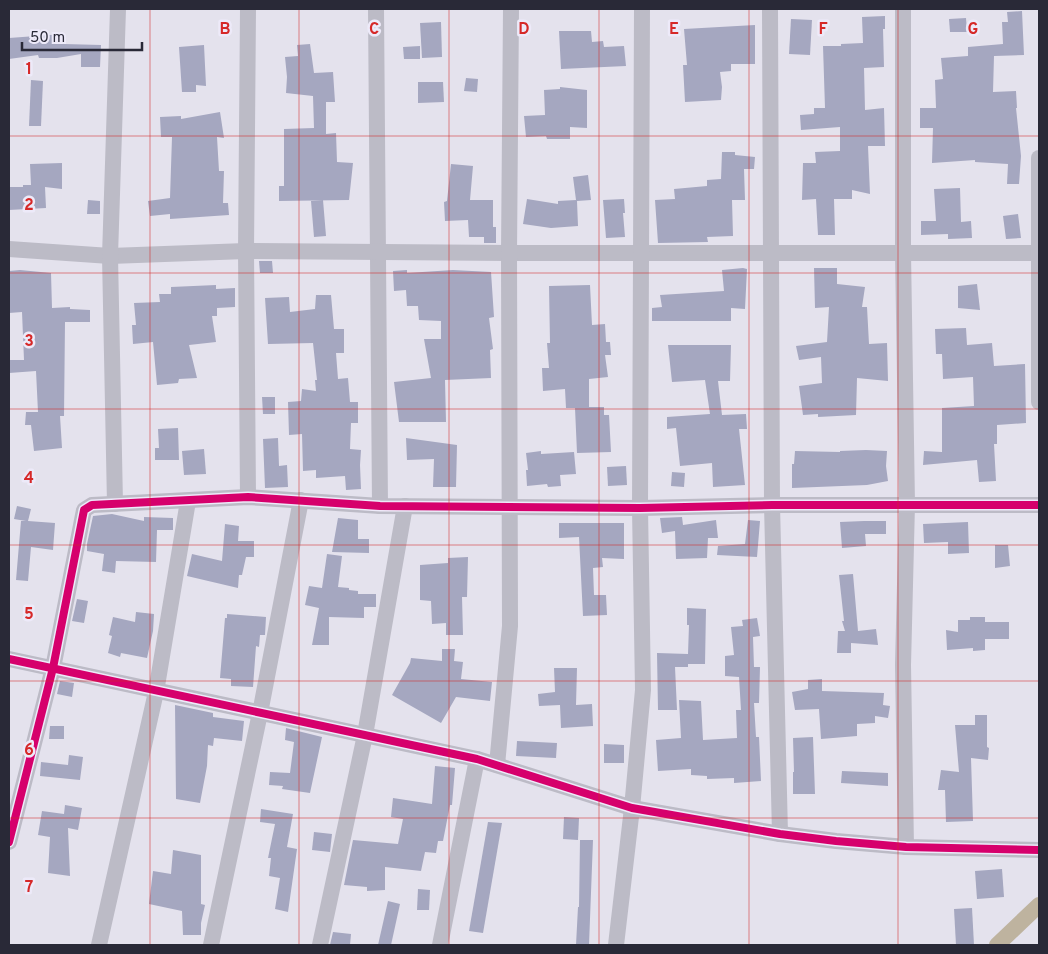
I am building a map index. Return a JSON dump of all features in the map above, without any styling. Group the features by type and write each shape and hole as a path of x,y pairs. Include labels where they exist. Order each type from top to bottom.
{"street":[{"path":"115,504 110,256 118,9"},
{"path":"248,9 246,251 248,497"},
{"path":"376,9 380,506"},
{"path":"497,765 510,626 509,253 511,9"},
{"path":"616,945 643,690 640,508 642,9"},
{"path":"770,9 772,505 780,834"},
{"path":"903,9 903,253 907,504 904,666 906,847"},
{"path":"1039,158 1039,402"},
{"path":"9,249 110,256 246,251 1039,253"},
{"path":"9,842 53,668 84,510 92,505 248,497 380,506 640,508 772,505 1039,505"},
{"path":"211,945 260,713 301,500"},
{"path":"99,945 156,692 188,501"},
{"path":"320,945 365,735 405,506"},
{"path":"9,659 156,692 477,759 632,808 780,834 906,847 1039,850"},
{"path":"440,945 477,759"}],"building":[{"path":"1022,11 1024,55 994,56 993,92 1016,91 1021,156 1019,184 1007,184 1008,164 975,162 975,160 932,163 933,128 920,128 920,108 936,108 935,80 943,79 941,58 968,56 968,47 1003,44 1002,22 1008,22 1007,12"},
{"path":"885,16 885,29 883,29 884,67 864,68 865,110 884,108 885,146 868,146 870,194 852,190 852,199 834,199 835,235 818,235 816,199 802,200 803,163 816,163 815,152 840,151 840,127 801,130 800,115 814,114 814,108 825,108 823,46 863,43 862,17"},
{"path":"966,18 967,32 950,32 949,19"},
{"path":"791,19 812,20 810,55 789,54"},
{"path":"441,22 442,57 422,58 420,23"},
{"path":"755,25 755,64 731,64 731,71 720,72 721,100 685,102 683,65 687,65 684,29"},
{"path":"559,31 591,31 592,42 603,41 604,47 624,46 626,66 561,69"},
{"path":"63,34 64,44 101,45 100,67 81,67 81,54 57,58 39,58 38,55 9,59 9,38"},
{"path":"310,44 314,73 333,72 335,102 326,102 326,134 336,133 337,162 353,163 349,200 279,201 279,186 284,186 284,129 314,128 313,96 286,93 285,57 298,56 297,45"},
{"path":"204,45 206,86 196,85 196,92 182,92 179,47"},
{"path":"420,46 420,59 404,59 403,47"},
{"path":"466,78 478,79 477,92 464,91"},
{"path":"31,80 43,81 41,126 29,126"},
{"path":"418,82 443,82 444,102 418,103"},
{"path":"560,87 587,90 587,128 570,127 570,139 547,139 546,136 526,137 524,116 545,115 544,90 560,89"},
{"path":"220,112 224,138 217,137 219,171 224,171 223,203 228,203 229,215 170,219 170,214 150,216 148,201 170,198 172,137 161,137 160,117 181,116 181,119"},
{"path":"722,152 735,152 735,155 755,157 754,169 744,169 745,200 732,200 733,236 707,237 708,242 658,243 655,200 675,199 674,189 707,186 707,180 721,179"},
{"path":"62,163 62,189 45,187 46,208 9,210 9,187 31,185 30,164"},
{"path":"451,164 473,166 470,200 493,200 493,227 496,227 496,243 484,243 484,237 469,237 468,220 445,221 444,202 447,201"},
{"path":"588,175 591,200 577,201 578,226 551,228 523,224 527,199 558,204 558,201 576,200 573,177"},
{"path":"960,188 961,222 971,221 972,238 948,239 948,234 921,235 921,221 936,221 934,189"},
{"path":"624,199 625,237 606,238 603,200"},
{"path":"88,200 100,201 100,214 87,214"},
{"path":"323,200 326,236 314,237 311,201"},
{"path":"1018,214 1021,238 1006,239 1003,216"},
{"path":"259,261 272,261 273,273 260,273"},
{"path":"814,268 837,268 837,284 865,287 862,307 867,307 869,344 887,343 888,381 857,378 856,415 818,417 818,414 803,415 799,386 822,383 821,357 799,360 796,346 827,342 829,307 815,308"},
{"path":"747,269 745,309 731,308 731,321 652,321 652,308 662,307 660,295 724,291 722,270"},
{"path":"20,270 51,273 52,308 70,307 70,309 90,310 90,322 65,322 64,416 60,416 62,448 34,451 31,425 25,425 26,412 38,412 36,371 9,373 9,360 24,360 22,312 9,313 9,271"},
{"path":"407,270 407,273 453,270 491,272 494,317 489,318 493,349 490,350 491,378 445,380 446,422 399,422 394,382 431,378 424,339 441,339 441,321 419,320 418,306 407,306 406,290 394,291 393,271"},
{"path":"977,284 980,310 958,308 958,286"},
{"path":"216,285 216,289 235,288 235,307 217,308 217,316 212,316 216,342 189,345 197,378 179,379 178,383 157,385 153,342 133,344 132,325 136,325 134,303 160,302 159,294 171,294 171,287"},
{"path":"590,285 592,325 605,324 606,342 610,342 611,355 605,355 608,377 589,379 589,407 604,407 604,415 609,415 611,452 577,453 575,408 566,408 565,389 543,391 542,368 549,368 547,343 550,343 549,286"},
{"path":"316,295 331,295 334,329 344,329 344,353 336,353 338,379 348,378 350,402 358,402 358,423 351,423 350,449 361,450 361,489 346,490 345,476 316,478 316,470 303,471 302,434 289,435 288,402 301,401 302,389 316,391 315,380 317,380 313,343 268,344 265,298 289,297 290,312 315,309"},
{"path":"966,328 967,345 992,343 994,366 1025,364 1026,423 997,425 997,444 994,444 996,481 979,482 977,460 923,465 924,451 942,452 942,408 974,406 973,377 943,379 942,354 936,354 935,329"},
{"path":"668,345 731,345 730,381 718,381 722,415 746,414 747,429 739,429 745,485 713,487 712,463 680,466 676,428 667,429 667,417 710,414 705,380 672,382"},
{"path":"262,397 275,397 275,414 263,414"},
{"path":"178,428 179,460 155,460 155,448 159,448 158,429"},
{"path":"278,438 279,466 287,465 288,487 265,488 263,439"},
{"path":"406,438 457,445 456,487 433,487 434,459 407,460"},
{"path":"204,449 206,474 184,475 182,451"},
{"path":"541,451 541,454 574,452 576,474 560,475 561,486 548,487 547,484 527,486 526,453"},
{"path":"795,451 840,452 887,451 888,481 867,485 792,488 792,464 794,464"},
{"path":"626,466 627,485 608,486 607,467"},
{"path":"672,472 685,473 684,487 671,486"},
{"path":"17,506 31,509 28,521 55,523 53,550 31,547 28,581 16,580 21,521 26,521 14,519"},
{"path":"112,514 144,521 144,517 173,518 173,530 157,530 156,562 116,561 115,573 102,571 104,554 87,551 87,544 93,516"},
{"path":"682,517 683,525 716,520 718,538 708,538 707,558 676,559 675,531 662,533 660,518"},
{"path":"338,518 358,520 358,539 369,539 369,553 332,552"},
{"path":"748,520 760,521 757,557 717,555 718,546 745,544"},
{"path":"886,521 886,534 865,534 866,546 842,548 840,522"},
{"path":"968,522 969,553 948,554 948,542 924,543 923,524"},
{"path":"559,523 624,523 624,559 602,558 603,567 593,568 594,595 606,595 607,615 583,616 579,537 559,538"},
{"path":"225,524 239,526 238,541 254,541 254,557 246,557 242,575 239,575 238,588 187,576 192,554 222,561"},
{"path":"995,545 1008,545 1010,566 995,568"},
{"path":"327,554 342,556 338,587 358,591 358,594 376,594 376,607 364,607 364,618 329,617 329,645 312,645 319,608 305,605 309,586 322,588"},
{"path":"468,557 467,597 462,597 463,635 446,635 446,623 432,624 431,601 420,600 420,565 448,563 448,558"},
{"path":"853,574 858,631 876,629 878,645 851,643 851,653 837,653 838,631 845,631 842,621 844,621 839,575"},
{"path":"77,599 88,601 84,623 72,621"},
{"path":"687,608 706,609 705,664 688,664 688,667 675,667 677,710 658,710 657,653 688,654 689,625 687,625"},
{"path":"136,612 154,614 153,631 147,658 121,653 120,657 108,653 112,636 109,635 113,617 135,622"},
{"path":"227,614 266,617 265,635 260,635 259,647 256,646 253,687 231,686 231,679 220,678 225,618 227,618"},
{"path":"970,617 985,617 985,622 1009,622 1009,639 985,639 985,650 973,651 973,648 947,650 946,630 958,632 958,620 970,620"},
{"path":"757,618 760,636 753,637 754,667 760,667 759,703 754,703 756,737 759,737 761,781 734,783 734,778 707,779 707,776 691,775 691,769 658,771 656,740 681,738 679,700 701,701 703,740 737,738 736,710 741,710 739,677 725,676 725,656 734,655 731,627 743,626 742,620"},
{"path":"442,649 455,649 454,661 463,662 461,679 492,682 490,701 456,697 441,723 392,695 411,658 442,661"},
{"path":"554,668 577,668 576,705 592,704 593,726 561,728 560,705 539,706 538,694 555,692"},
{"path":"822,679 822,691 884,693 883,705 890,706 888,718 875,716 875,723 857,724 857,736 821,739 819,709 795,710 792,692 808,689 808,680"},
{"path":"60,681 74,683 72,697 57,694"},
{"path":"175,705 213,713 213,717 244,721 242,741 214,738 213,746 208,745 207,766 200,803 176,799"},
{"path":"975,715 987,715 987,747 989,748 988,760 971,758 973,821 946,822 945,790 938,790 941,770 959,772 955,725 975,725"},
{"path":"50,726 64,726 64,739 49,739"},
{"path":"286,728 322,737 310,793 282,789 283,786 269,785 270,772 290,773 294,742 285,740"},
{"path":"813,737 815,794 793,794 793,738"},
{"path":"517,741 557,743 556,758 516,756"},
{"path":"604,744 624,745 624,763 604,763"},
{"path":"69,755 83,757 80,780 40,776 41,762 68,765"},
{"path":"435,766 455,768 452,805 450,805 443,841 438,841 436,853 425,852 421,871 385,867 385,890 367,891 367,887 344,885 353,840 398,844 403,819 391,817 393,798 432,804"},
{"path":"842,771 888,773 888,786 841,783"},
{"path":"65,805 82,808 78,830 68,828 70,876 48,873 50,837 38,835 42,811 64,814"},
{"path":"261,809 293,814 287,847 297,849 288,912 275,909 280,878 269,876 271,858 268,858 275,824 260,822"},
{"path":"564,817 579,818 578,840 563,839"},
{"path":"488,822 502,823 483,933 469,931"},
{"path":"314,832 332,834 330,852 312,850"},
{"path":"580,840 593,840 589,945 576,945 579,907"},
{"path":"173,850 201,855 201,904 205,905 201,923 201,935 183,935 182,911 149,904 153,871 171,874"},
{"path":"1002,869 1004,897 977,899 975,871"},
{"path":"418,889 430,890 429,910 417,910"},
{"path":"388,901 400,904 391,945 378,945"},
{"path":"972,908 974,945 956,945 954,909"},
{"path":"333,932 351,934 350,945 330,945"}],"waterway":[{"path":"997,945 1039,905"}],"cycle path":[{"path":"9,842 53,668 84,510 92,505 248,497 380,506 640,508 772,505 1039,505"},
{"path":"9,659 477,759 632,808 780,834 836,841 906,847 1039,850"}]}
